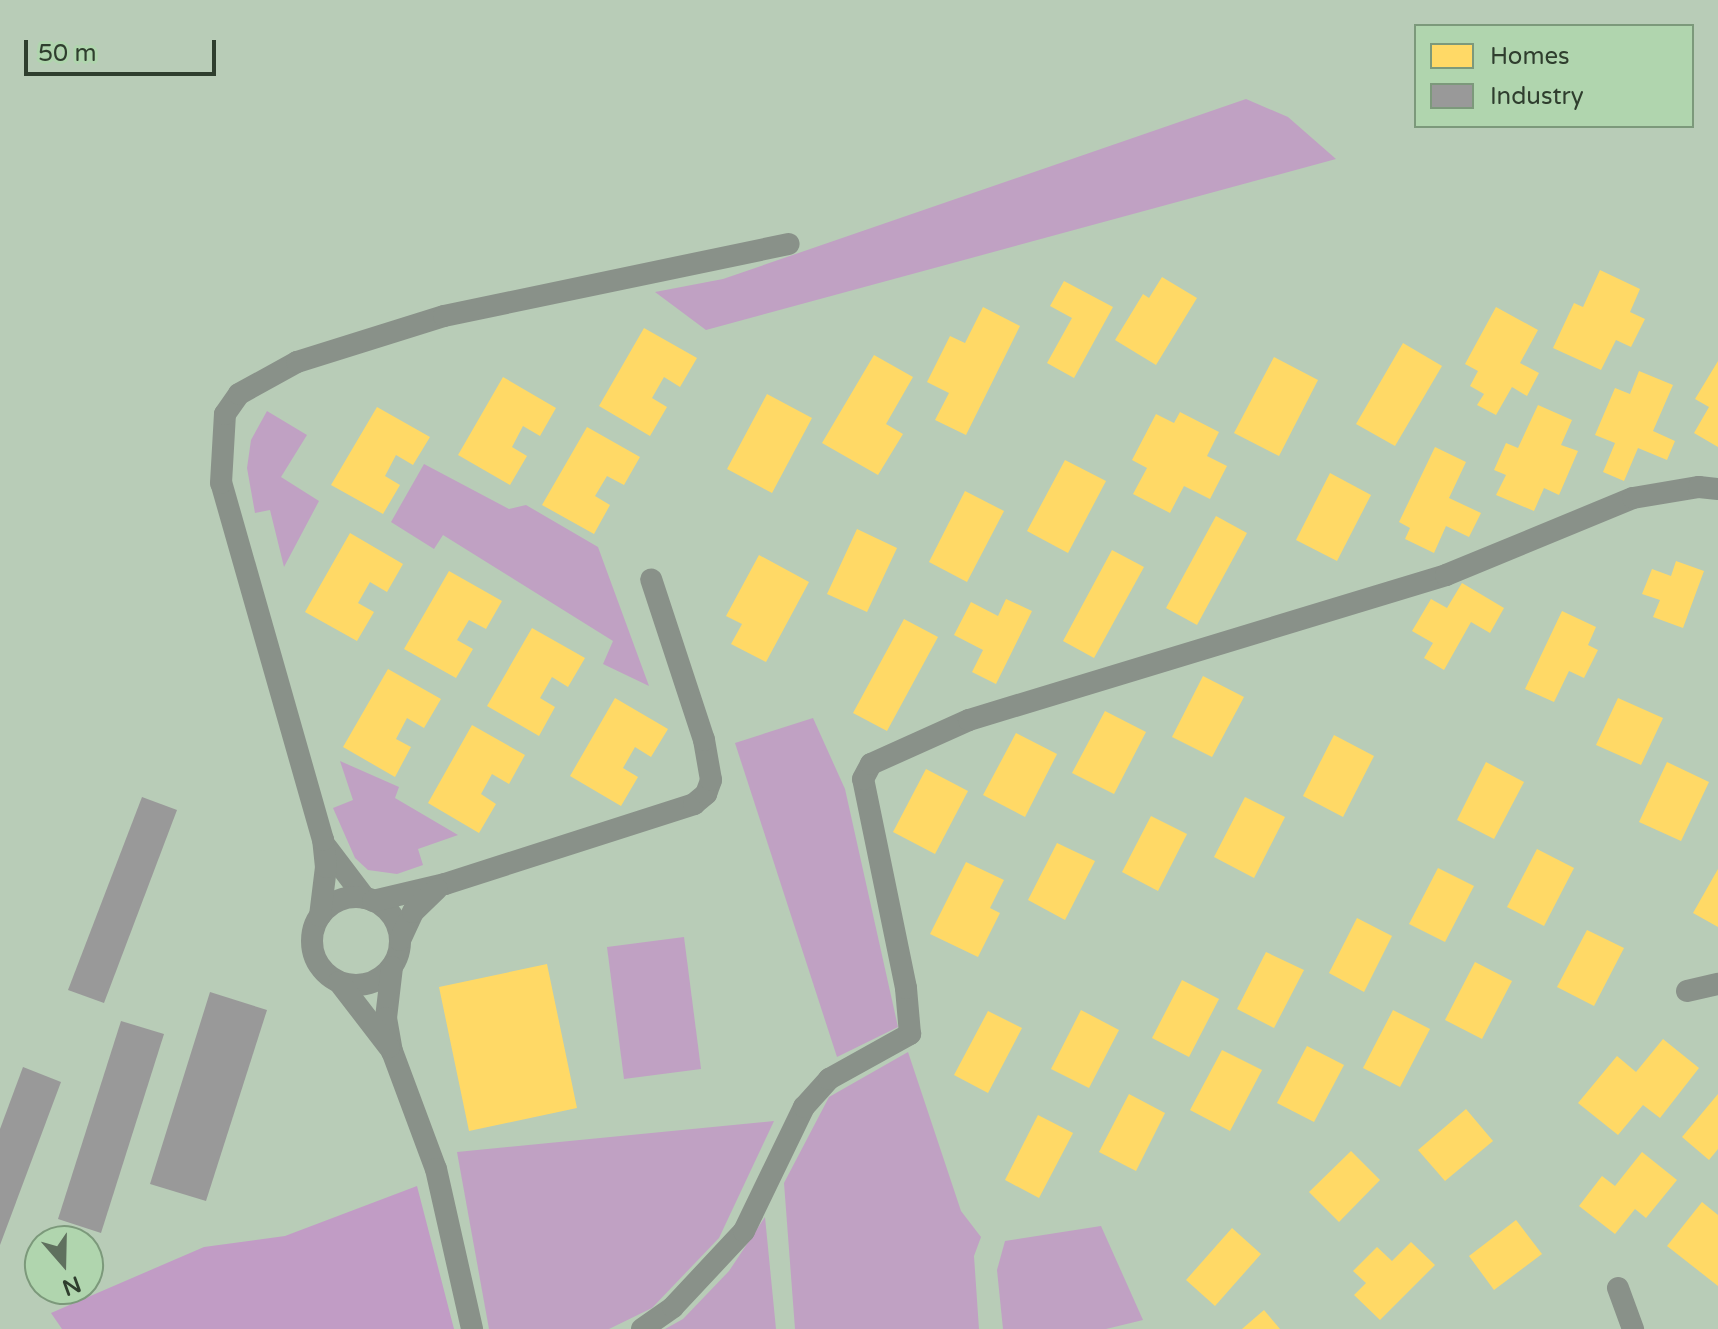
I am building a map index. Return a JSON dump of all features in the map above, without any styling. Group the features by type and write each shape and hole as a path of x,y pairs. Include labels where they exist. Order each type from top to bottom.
{"street":[{"path":"392,1051 339,982 318,963 313,950 326,867 323,840 221,483 225,414 239,394 297,362 430,320 789,244"},
{"path":"642,1329 691,1290 744,1231 804,1107 829,1079 910,1034 906,988 863,779 871,764 969,720 1446,575 1633,498 1699,487 1718,489"},
{"path":"320,916 337,901 369,900 445,884 694,804 706,794 711,780 704,740 651,579"},
{"path":"323,840 369,900 390,913 400,940"},
{"path":"445,884 423,899 400,940 392,967 386,1018 392,1051 436,1169 472,1329"},
{"path":"339,982 369,984 392,967"},
{"path":"1687,991 1718,984"},
{"path":"1618,1288 1633,1329"}],"shaded area":[{"path":"1246,99 1288,117 1336,159 706,330 655,292 723,279"},
{"path":"267,411 307,435 281,477 319,501 284,567 270,510 255,513 247,468 251,440"},
{"path":"424,464 509,509 526,505 598,547 649,686 603,664 613,641 443,535 434,549 391,522"},
{"path":"813,718 845,789 898,1027 837,1057 735,743"},
{"path":"340,761 399,787 395,798 458,835 418,849 423,865 397,874 368,870 355,858 333,808 353,800"},
{"path":"684,937 701,1069 624,1079 607,947"},
{"path":"908,1052 961,1211 981,1237 974,1256 979,1329 795,1329 784,1183 829,1097"},
{"path":"774,1121 719,1238 652,1308 609,1329 489,1329 457,1152"},
{"path":"417,1186 454,1329 62,1329 51,1313 70,1305 104,1305 104,1290 204,1247 285,1236"},
{"path":"765,1217 776,1329 665,1329 683,1319 729,1271"},
{"path":"1101,1226 1143,1320 1106,1329 1003,1329 997,1270 1005,1241"}],"building: Homes":[{"path":"1600,270 1640,289 1630,312 1645,319 1631,347 1616,340 1601,370 1553,348 1574,303 1583,307"},
{"path":"1162,277 1197,298 1156,365 1115,340 1143,294 1149,298"},
{"path":"1064,281 1113,307 1074,378 1047,363 1072,318 1050,306"},
{"path":"983,307 1020,326 966,435 935,420 949,393 927,382 950,336 965,343"},
{"path":"1496,307 1538,330 1520,363 1539,373 1527,396 1512,387 1496,415 1477,405 1484,394 1470,386 1478,371 1465,364"},
{"path":"644,328 697,358 680,387 664,377 652,398 667,407 650,436 599,406"},
{"path":"1403,343 1442,366 1395,446 1356,424"},
{"path":"874,355 913,377 886,424 903,434 878,475 822,443"},
{"path":"1274,357 1318,380 1279,456 1234,433"},
{"path":"1718,361 1718,447 1694,433 1709,407 1695,399"},
{"path":"1639,371 1673,385 1653,431 1675,441 1667,460 1638,448 1624,481 1603,472 1615,443 1595,435 1615,388 1630,394"},
{"path":"503,377 556,408 540,436 523,426 512,447 527,456 510,485 458,455"},
{"path":"767,394 812,418 772,493 727,469"},
{"path":"1538,405 1572,420 1561,445 1578,451 1559,495 1544,488 1534,511 1496,495 1506,475 1494,470 1506,443 1518,448"},
{"path":"377,407 430,437 413,465 396,455 385,476 400,485 383,514 331,485"},
{"path":"1180,412 1219,432 1207,456 1227,466 1210,499 1184,486 1170,513 1133,494 1147,468 1132,460 1156,414 1174,423"},
{"path":"587,427 640,457 624,485 607,476 595,496 610,505 594,534 542,505"},
{"path":"1435,447 1466,462 1449,498 1481,513 1469,537 1446,526 1434,553 1405,539 1410,528 1399,522"},
{"path":"1065,460 1106,481 1068,553 1027,531"},
{"path":"1330,473 1371,495 1337,561 1296,540"},
{"path":"965,491 1004,511 967,582 929,562"},
{"path":"1216,516 1247,533 1197,625 1166,608"},
{"path":"857,529 897,548 867,612 827,594"},
{"path":"350,533 403,564 387,592 370,582 358,603 374,612 357,641 305,612"},
{"path":"1112,550 1144,567 1094,658 1063,641"},
{"path":"759,555 809,582 766,662 731,644 742,624 726,616"},
{"path":"1676,561 1704,571 1683,628 1653,617 1660,600 1642,594 1652,569 1671,576"},
{"path":"449,571 502,601 486,629 469,620 457,640 473,649 456,678 404,649"},
{"path":"1462,583 1504,608 1490,633 1471,622 1444,670 1424,658 1433,643 1412,631 1431,599 1447,608"},
{"path":"1006,599 1032,611 996,684 972,672 983,650 954,635 971,602 998,616"},
{"path":"1562,611 1596,627 1588,645 1598,650 1584,678 1569,671 1554,702 1525,689"},
{"path":"904,619 938,637 887,731 853,713"},
{"path":"532,628 585,658 568,687 552,677 540,698 555,707 539,736 487,706"},
{"path":"388,669 441,699 424,728 407,718 396,739 411,747 395,777 343,747"},
{"path":"1203,676 1244,697 1212,757 1172,737"},
{"path":"615,698 668,729 651,757 635,747 623,768 638,777 621,806 570,776"},
{"path":"1618,698 1663,718 1641,765 1596,745"},
{"path":"1105,711 1146,732 1114,794 1072,773"},
{"path":"472,725 525,755 509,784 492,774 481,794 496,804 479,833 428,803"},
{"path":"1016,733 1057,754 1025,817 983,795"},
{"path":"1334,735 1374,756 1343,817 1303,796"},
{"path":"1486,762 1524,782 1494,839 1457,820"},
{"path":"1667,762 1709,782 1681,841 1639,822"},
{"path":"926,769 968,791 935,854 893,832"},
{"path":"1245,797 1285,817 1254,878 1214,857"},
{"path":"1151,816 1187,834 1158,891 1122,872"},
{"path":"1057,843 1095,861 1065,920 1028,900"},
{"path":"1537,849 1574,868 1544,926 1507,907"},
{"path":"966,862 1004,880 990,908 1000,913 978,957 930,934"},
{"path":"1438,868 1474,886 1445,942 1409,924"},
{"path":"1718,869 1718,927 1693,913"},
{"path":"1357,918 1392,936 1364,992 1329,973"},
{"path":"1587,930 1624,948 1594,1006 1557,987"},
{"path":"1266,952 1304,970 1274,1028 1237,1009"},
{"path":"1475,962 1512,981 1482,1039 1445,1020"},
{"path":"547,964 577,1108 469,1131 439,987"},
{"path":"1182,980 1219,999 1189,1057 1152,1038"},
{"path":"1081,1010 1119,1030 1089,1088 1051,1069"},
{"path":"1393,1010 1430,1029 1400,1087 1363,1068"},
{"path":"988,1011 1022,1028 988,1093 954,1075"},
{"path":"1663,1039 1699,1068 1660,1118 1643,1105 1618,1135 1578,1103 1617,1056 1636,1072"},
{"path":"1307,1046 1344,1065 1314,1122 1277,1103"},
{"path":"1222,1050 1262,1070 1230,1131 1190,1110"},
{"path":"1129,1094 1165,1113 1136,1171 1099,1152"},
{"path":"1718,1094 1718,1149 1709,1160 1682,1137"},
{"path":"1466,1109 1493,1141 1445,1181 1418,1150"},
{"path":"1038,1115 1073,1133 1039,1198 1005,1180"},
{"path":"1351,1151 1380,1180 1339,1222 1309,1192"},
{"path":"1642,1152 1677,1180 1646,1218 1635,1209 1615,1234 1579,1206 1602,1176 1615,1186"},
{"path":"1702,1202 1718,1215 1718,1286 1667,1246"},
{"path":"1516,1220 1542,1254 1494,1290 1469,1256"},
{"path":"1232,1228 1261,1254 1215,1306 1186,1280"},
{"path":"1411,1242 1435,1265 1380,1320 1354,1295 1366,1283 1353,1271 1377,1247 1392,1261"},
{"path":"1264,1310 1280,1329 1242,1329"}],"building: Industry":[{"path":"142,797 177,810 104,1003 68,990"},
{"path":"210,992 267,1010 206,1201 150,1184"},
{"path":"121,1021 164,1034 104,1225 76,1225 58,1219"},
{"path":"23,1067 61,1082 0,1245 0,1129"}]}
